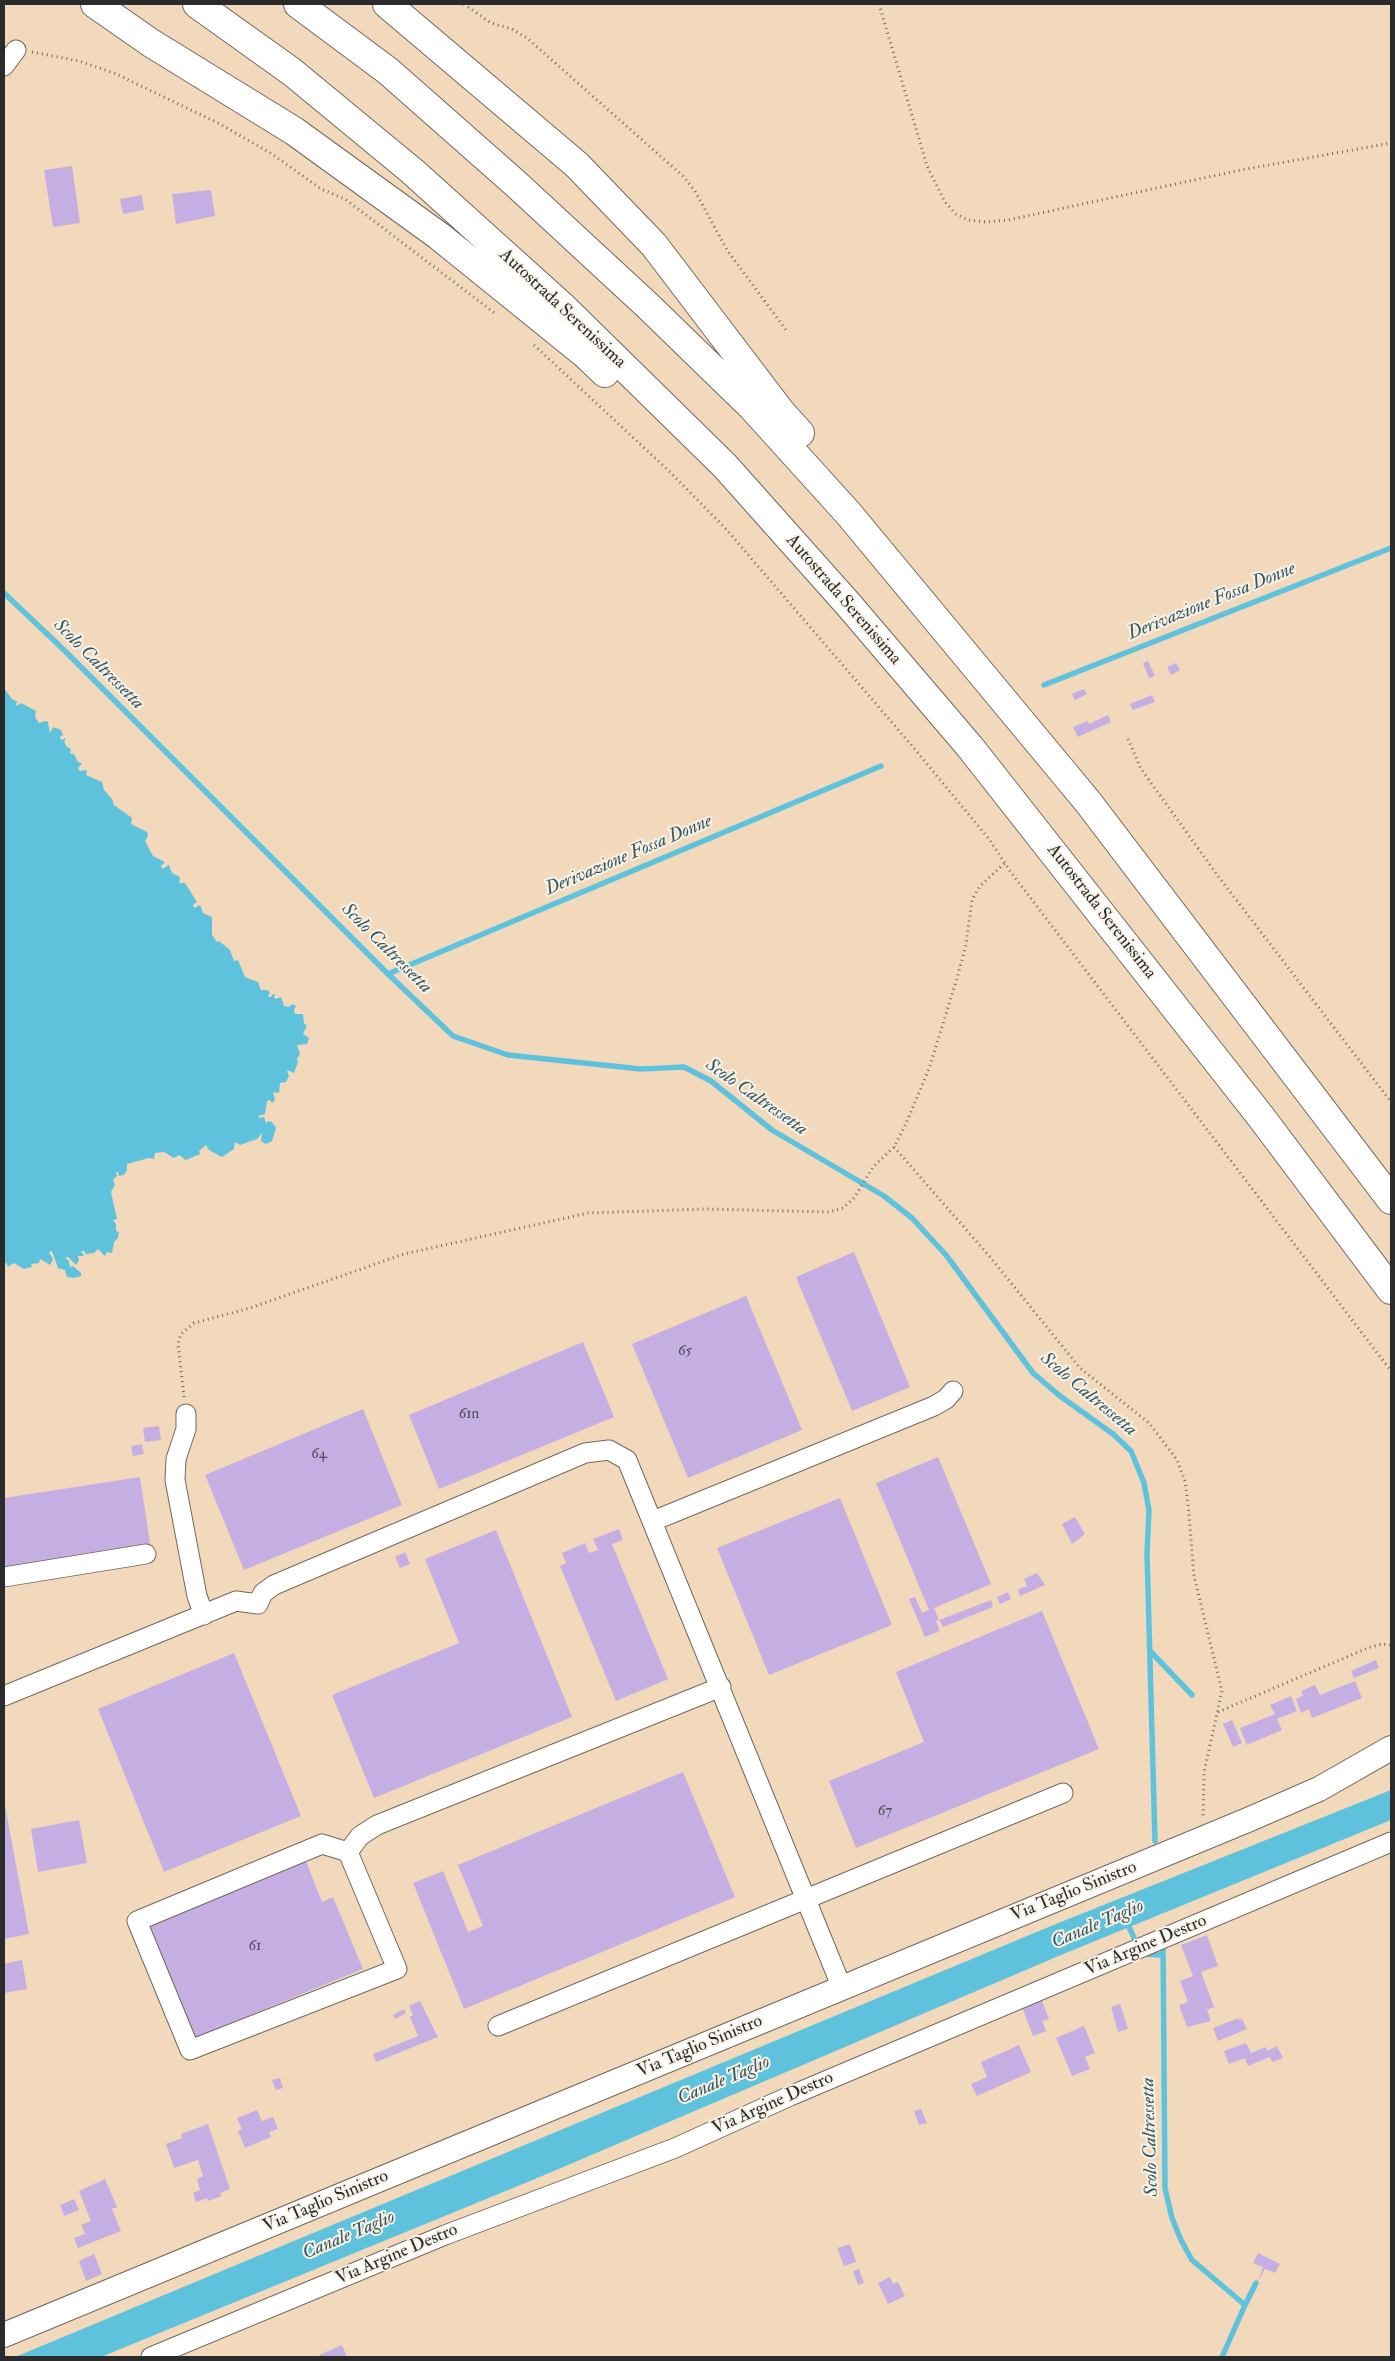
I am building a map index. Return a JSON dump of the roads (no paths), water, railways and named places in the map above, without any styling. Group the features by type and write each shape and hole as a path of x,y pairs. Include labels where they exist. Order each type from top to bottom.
{"highway":[{"path":"95,4 151,43 294,131 439,236 585,354 668,431 742,508 848,604"},
{"name":"Autostrada Serenissima","path":"197,4 292,72 412,171 564,308 725,466 848,604 970,747 1085,891 1391,1290"},
{"path":"298,4 388,72 507,176 648,306 752,407 848,513 1088,802 1391,1200"},
{"path":"387,4 577,165 654,245 782,412 869,510 1049,737 1088,802"}],"main road":[{"name":"Via Taglio Sinistro","path":"4,2335 1204,1839 1319,1789 1391,1748"}],"street":[{"path":"4,66 16,50"},
{"path":"653,1521 934,1406 946,1399 953,1391"},
{"path":"186,1414 186,1429 176,1459 175,1480 197,1596 204,1615"},
{"path":"4,1696 236,1601 258,1604 263,1593 274,1585 585,1453 609,1450 627,1460 842,1988"},
{"path":"4,1577 146,1554"},
{"path":"348,1852 360,1836 377,1825 721,1687"},
{"path":"498,2026 1063,1793"},
{"name":"Via Argine Destro","path":"151,2357 445,2235 675,2148 790,2096 1391,1842"},
{"path":"322,1844 348,1852 397,1969 190,2050 137,1921 322,1844"}],"water":[{"path":"4,688 12,699 18,702 16,703 17,706 21,703 36,711 35,717 39,723 48,722 50,733 53,727 61,730 63,735 60,737 61,740 66,738 64,742 71,749 70,753 75,755 77,761 82,764 78,768 80,771 87,770 86,775 102,782 104,790 112,799 114,805 132,818 131,824 147,832 148,836 145,841 153,856 165,862 161,866 162,869 169,865 172,873 180,877 179,883 185,883 197,902 193,905 194,908 200,905 203,913 212,917 212,935 217,942 219,941 230,950 234,961 238,960 245,977 258,982 261,990 270,992 268,997 271,997 273,994 276,995 274,996 275,999 281,997 284,1006 288,1007 293,1004 296,1006 295,1014 303,1014 304,1024 307,1025 303,1034 309,1038 307,1044 297,1045 300,1054 294,1073 287,1070 289,1076 286,1082 280,1083 279,1093 273,1092 275,1100 272,1103 270,1100 267,1101 265,1114 258,1116 260,1118 264,1117 266,1123 268,1121 272,1122 276,1128 272,1141 266,1144 261,1141 262,1133 257,1139 240,1145 235,1142 234,1149 222,1157 209,1150 206,1145 199,1151 200,1154 186,1160 179,1155 174,1158 164,1152 155,1153 154,1159 149,1158 127,1164 127,1170 124,1175 119,1176 118,1172 116,1172 117,1176 113,1180 115,1185 111,1192 117,1219 113,1220 116,1224 116,1231 119,1232 118,1238 114,1242 112,1253 107,1252 105,1256 98,1249 94,1253 86,1254 84,1251 81,1251 84,1256 78,1256 79,1260 76,1265 68,1257 65,1258 69,1261 70,1267 73,1266 81,1273 81,1276 74,1278 67,1277 65,1270 58,1268 52,1251 49,1252 53,1259 50,1265 40,1259 39,1263 31,1264 32,1267 24,1269 14,1263 8,1267 6,1262 4,1267"},
{"name":"Canale Taglio","path":"1391,1790 1391,1820 1061,1955 535,2179 101,2357 15,2357 1051,1926"}],"waterway":[{"name":"Derivazione Fossa Donne","path":"1044,685 1391,548"},
{"name":"Scolo Caltressetta","path":"4,593 64,650 388,974 453,1036 508,1055 641,1069 684,1067 711,1081 772,1130 884,1196 912,1218 946,1255 1033,1373 1060,1396 1113,1434 1131,1451 1144,1483 1149,1510 1147,1553 1155,1841"},
{"name":"Derivazione Fossa Donne","path":"388,974 881,766"},
{"path":"1151,1652 1192,1695"},
{"name":"Canale Taglio","path":"1127,1922 1134,1938"},
{"name":"Scolo Caltressetta","path":"1163,1942 1165,2188 1172,2218 1192,2260 1245,2305 1222,2357"},
{"path":"1140,1954 1163,1955"},
{"path":"1245,2305 1256,2283"}]}
